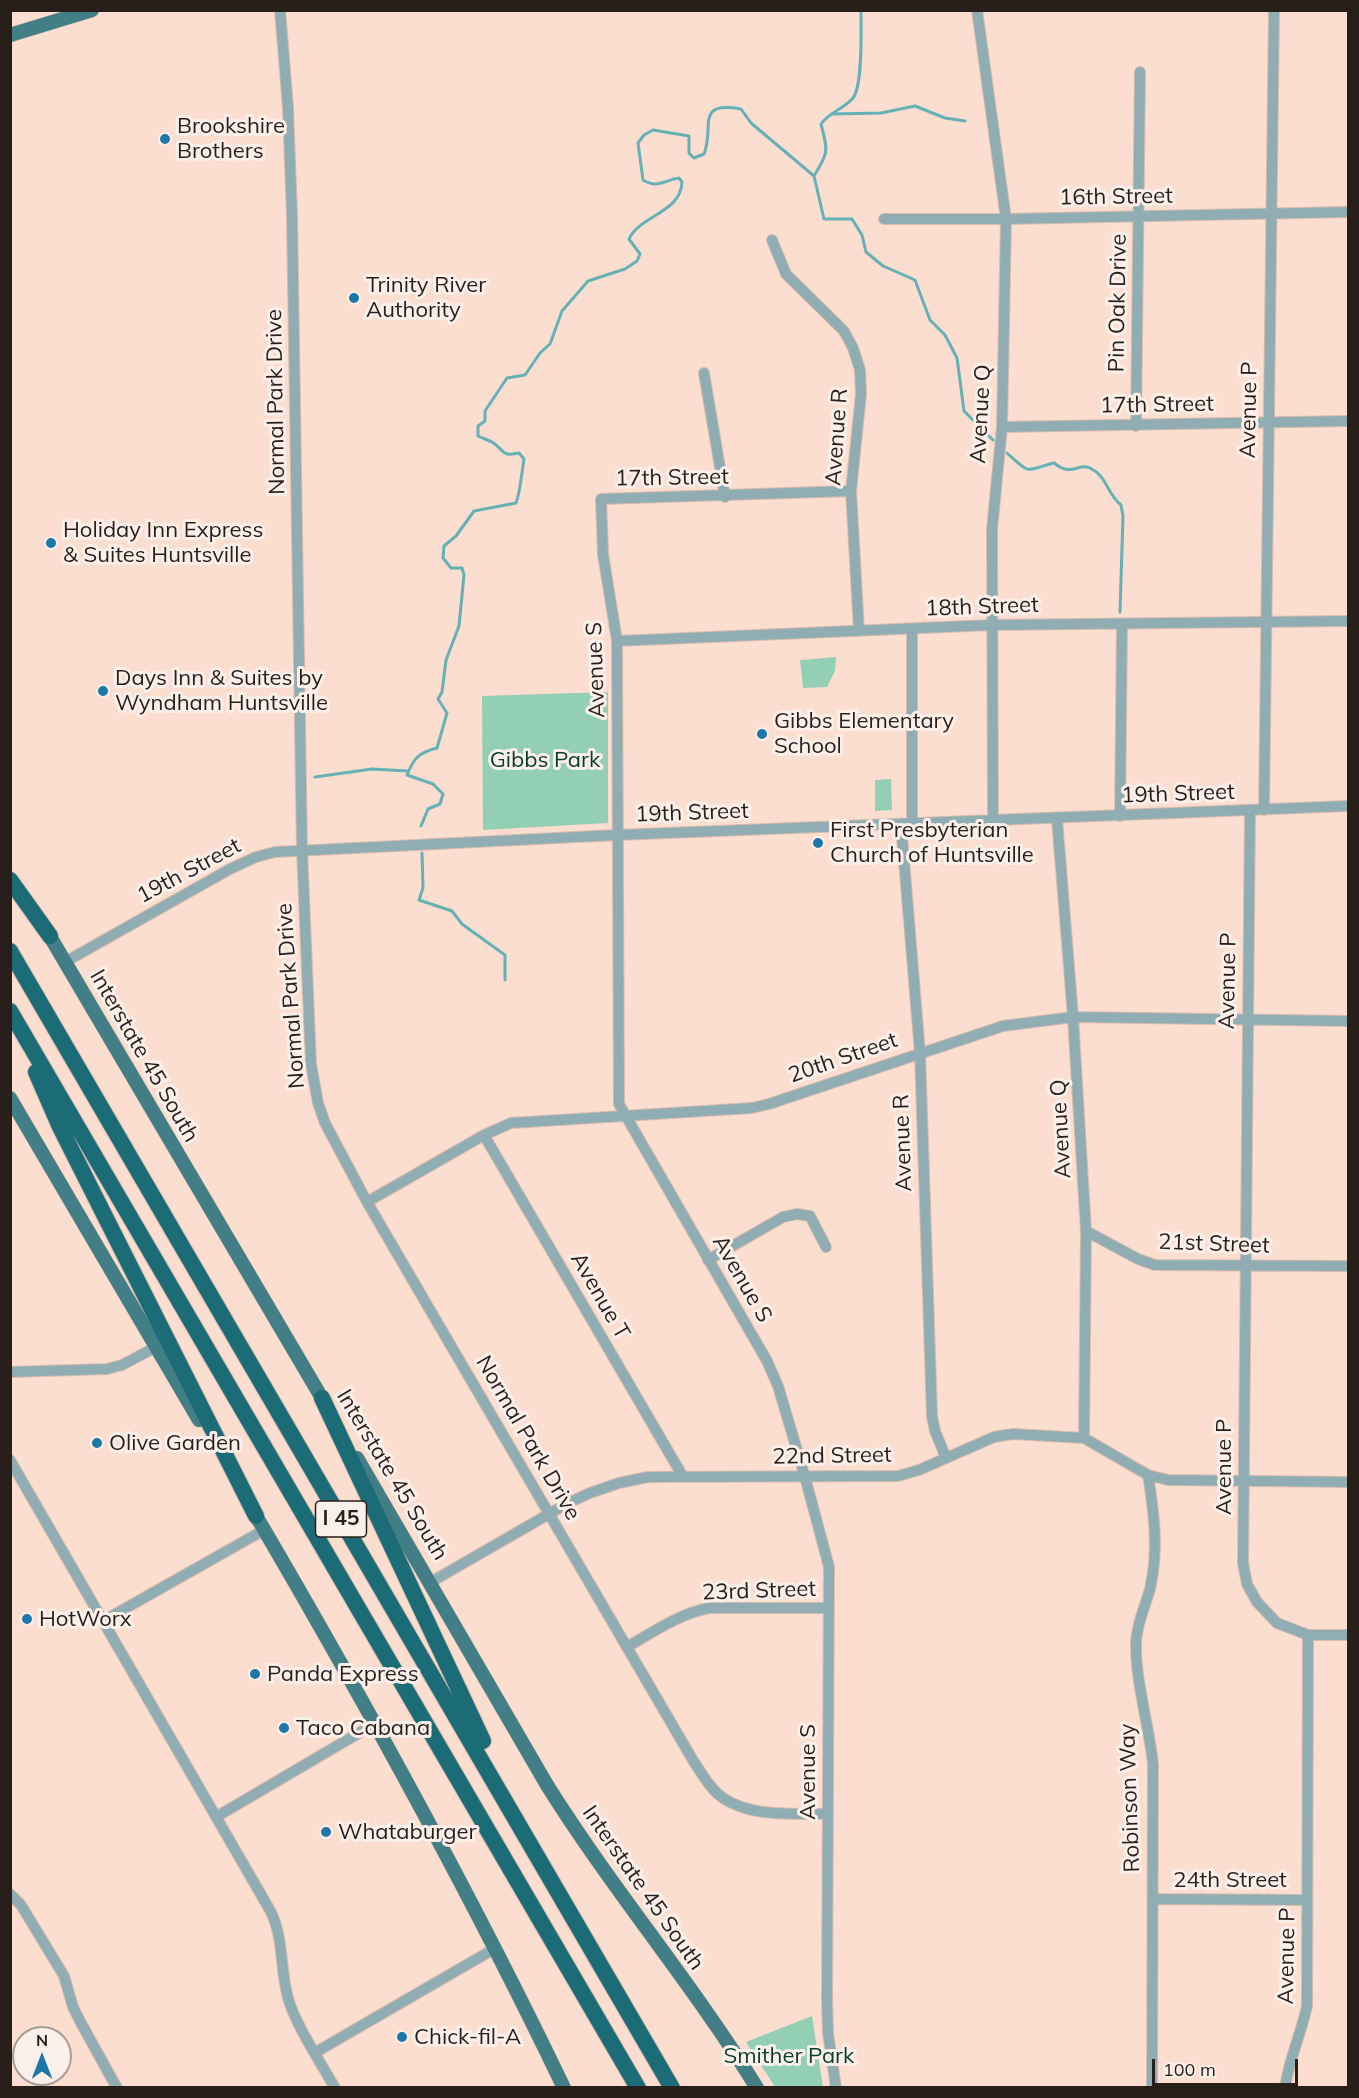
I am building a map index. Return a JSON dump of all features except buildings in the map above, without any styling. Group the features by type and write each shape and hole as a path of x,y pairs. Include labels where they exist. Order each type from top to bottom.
{"highway":[{"path":"10,880 50,936"},
{"name":"I 45","path":"10,951 528,1837 672,2088"},
{"name":"I 45","path":"10,1011 638,2088"},
{"path":"10,1017 60,1127 260,1523"},
{"path":"321,1398 528,1837"}],"main road":[{"path":"10,35 92,10"},
{"name":"Interstate 45 South","path":"10,869 431,1582 538,1770 578,1834 733,2048 757,2088"},
{"path":"10,1098 376,1723 447,1855 563,2085"}],"street":[{"name":"Normal Park Drive","path":"280,10 292,215 302,850 310,1064 325,1123 368,1202 709,1785 722,1798 742,1808 760,1812 827,1814"},
{"name":"Avenue Q","path":"976,10 1005,219 1002,428 992,531 993,821"},
{"name":"Avenue P","path":"1264,810 1274,10"},
{"name":"Pin Oak Drive","path":"1136,426 1140,72"},
{"name":"16th Street","path":"884,219 1005,219 1348,212"},
{"name":"Avenue R","path":"772,240 786,274 844,331 853,348 860,370 861,394 851,491 859,631"},
{"path":"704,373 725,496"},
{"name":"17th Street","path":"1002,428 1348,421"},
{"name":"17th Street","path":"601,499 851,491"},
{"name":"Avenue S","path":"601,499 603,554 617,641 619,1104 767,1361 778,1386 806,1477 829,1567 827,2000 828,2033 836,2088"},
{"name":"18th Street","path":"617,641 992,625 1348,621"},
{"path":"1120,816 1122,624"},
{"name":"Avenue R","path":"912,628 907,824 920,1053 932,1416 935,1431 946,1458"},
{"name":"19th Street","path":"65,962 241,863 275,852 617,835 1348,806"},
{"name":"Avenue P","path":"1250,811 1244,1563 1248,1584 1257,1602 1278,1623 1308,1635 1307,2006 1292,2051 1285,2088"},
{"name":"Avenue Q","path":"1057,819 1073,1017 1086,1231 1084,1438"},
{"name":"20th Street","path":"368,1202 511,1123 752,1108 1003,1026 1073,1017 1348,1021"},
{"name":"Avenue T","path":"484,1136 682,1475"},
{"path":"708,1260 783,1217 797,1214 810,1216 826,1247"},
{"name":"21st Street","path":"1086,1231 1138,1259 1155,1265 1348,1266"},
{"path":"10,1372 107,1369 122,1365 156,1347"},
{"name":"22nd Street","path":"431,1582 590,1492 619,1483 648,1477 682,1475 898,1476 919,1470 994,1437 1013,1434 1084,1438 1148,1475 1168,1480 1348,1482"},
{"path":"10,1460 277,1926 293,2013 335,2088"},
{"name":"Robinson Way","path":"1148,1475 1155,1522 1154,1559 1150,1589 1139,1623 1136,1642 1137,1664 1153,1764 1152,2088"},
{"path":"103,1621 260,1523"},
{"name":"23rd Street","path":"627,1647 697,1610 710,1608 829,1608"},
{"path":"1308,1635 1348,1635"},
{"path":"216,1817 376,1723"},
{"path":"10,1894 21,1905 64,1976 73,2007 117,2088"},
{"name":"24th Street","path":"1154,1899 1307,1900"},
{"path":"316,2052 494,1949"}],"green space":[{"path":"836,657 835,671 827,687 803,688 800,660"},
{"name":"Gibbs Park","path":"608,692 608,823 483,830 482,696"},
{"path":"891,779 892,810 875,811 875,780"},
{"name":"Smither Park","path":"812,2016 823,2087 775,2087 746,2042"}],"waterway":[{"path":"421,826 428,809 440,804 443,794 433,784 407,775 418,757 437,748 447,713 438,699 442,692 446,660 459,626 464,575 462,568 451,568 443,558 444,546 456,536 474,511 516,503 521,482 524,459 519,453 506,453 492,442 478,436 478,426 485,421 485,411 507,378 525,375 540,353 550,344 562,311 588,281 625,269 637,261 640,254 629,239 634,231 675,201 682,182 679,178 657,184 643,180 638,143 644,135 653,130 689,136 689,153 694,158 704,154 709,118 712,113 717,109 741,109 751,123 814,176 826,151 821,124 828,116 849,102 856,92 861,56 861,10"},
{"path":"832,114 881,113 915,106 945,118 965,121"},
{"path":"814,176 824,219 852,219 862,235 866,252 883,266 915,280 930,320 945,335 957,358 964,411 993,440"},
{"path":"1007,453 1028,469 1054,463 1071,470 1086,467 1096,471 1104,480 1116,501 1121,505 1123,516 1120,612"},
{"path":"315,777 372,769 408,771"},
{"path":"422,853 423,888 419,900 452,911 462,924 505,955 505,980"}],"place":[{"name":"Brookshire Brothers","path":"165,139"},
{"name":"Trinity River Authority","path":"354,298"},
{"name":"Holiday Inn Express & Suites Huntsville","path":"51,543"},
{"name":"Days Inn & Suites by Wyndham Huntsville","path":"103,691"},
{"name":"Gibbs Elementary School","path":"762,734"},
{"name":"First Presbyterian Church of Huntsville","path":"818,843"},
{"name":"Olive Garden","path":"97,1443"},
{"name":"HotWorx","path":"27,1619"},
{"name":"Panda Express","path":"255,1674"},
{"name":"Taco Cabana","path":"284,1728"},
{"name":"Whataburger","path":"326,1832"},
{"name":"Chick-fil-A","path":"402,2037"}]}
